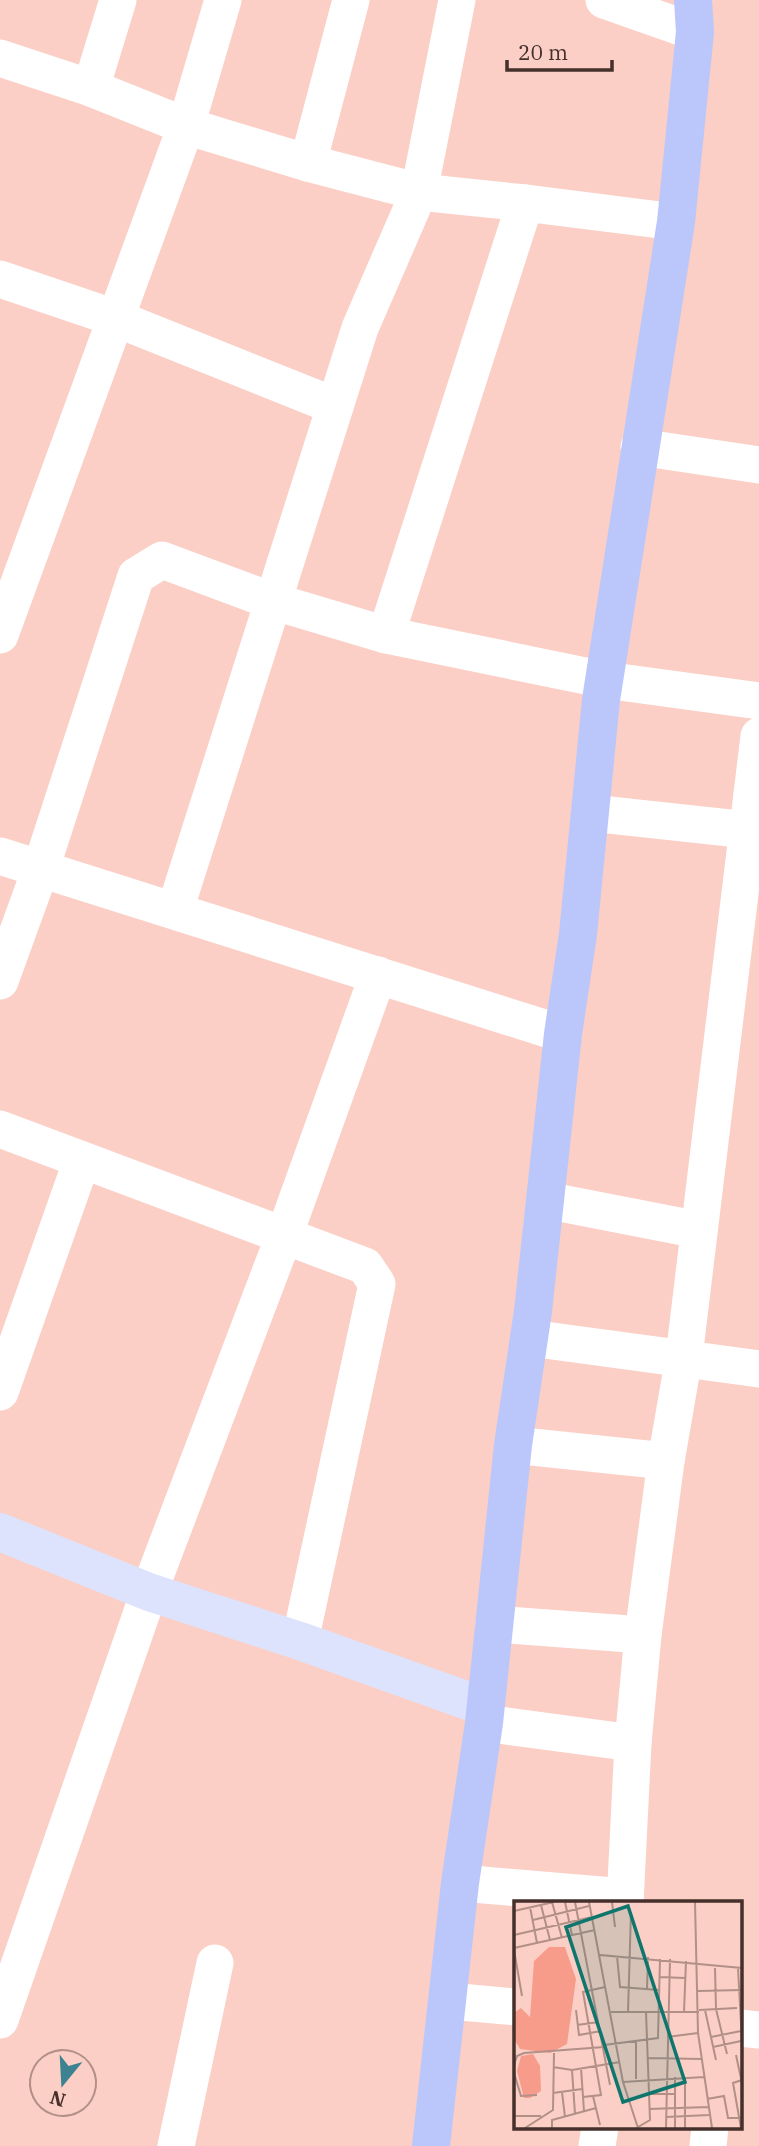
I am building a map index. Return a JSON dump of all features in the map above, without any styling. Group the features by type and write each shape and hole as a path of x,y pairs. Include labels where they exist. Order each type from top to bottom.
{"main road":[{"path":"431,2146 460,1883 484,1715 513,1445 530,1338 563,1034 578,934 601,700 676,222 694,16"}],"street":[{"path":"91,88 118,0"},
{"path":"0,635 15,556 115,317 186,126 223,0"},
{"path":"308,163 351,0"},
{"path":"175,910 360,328 419,192 457,0"},
{"path":"604,0 694,16"},
{"path":"0,58 91,88 186,126 308,163 419,192 676,222"},
{"path":"386,635 525,203"},
{"path":"0,279 115,317 335,406"},
{"path":"639,447 759,465"},
{"path":"0,981 41,868 136,576 162,560 272,601 386,635 605,680 759,701"},
{"path":"460,1883 625,1900 633,1743 643,1635 666,1461 684,1357 699,1230 745,975 759,736"},
{"path":"591,813 750,854"},
{"path":"0,856 563,1034"},
{"path":"0,2020 149,1592 284,1236 378,975"},
{"path":"0,1129 365,1266 377,1284 300,1641"},
{"path":"0,1392 82,1160"},
{"path":"545,1200 699,1230"},
{"path":"530,1338 759,1369"},
{"path":"513,1445 666,1461"},
{"path":"0,1532 149,1592 300,1641 484,1715 633,1743"},
{"path":"494,1624 643,1635"},
{"path":"176,2146 215,1963"},
{"path":"449,2001 514,2007"},
{"path":"597,2146 600,2128"},
{"path":"709,2146 710,2128"}]}
